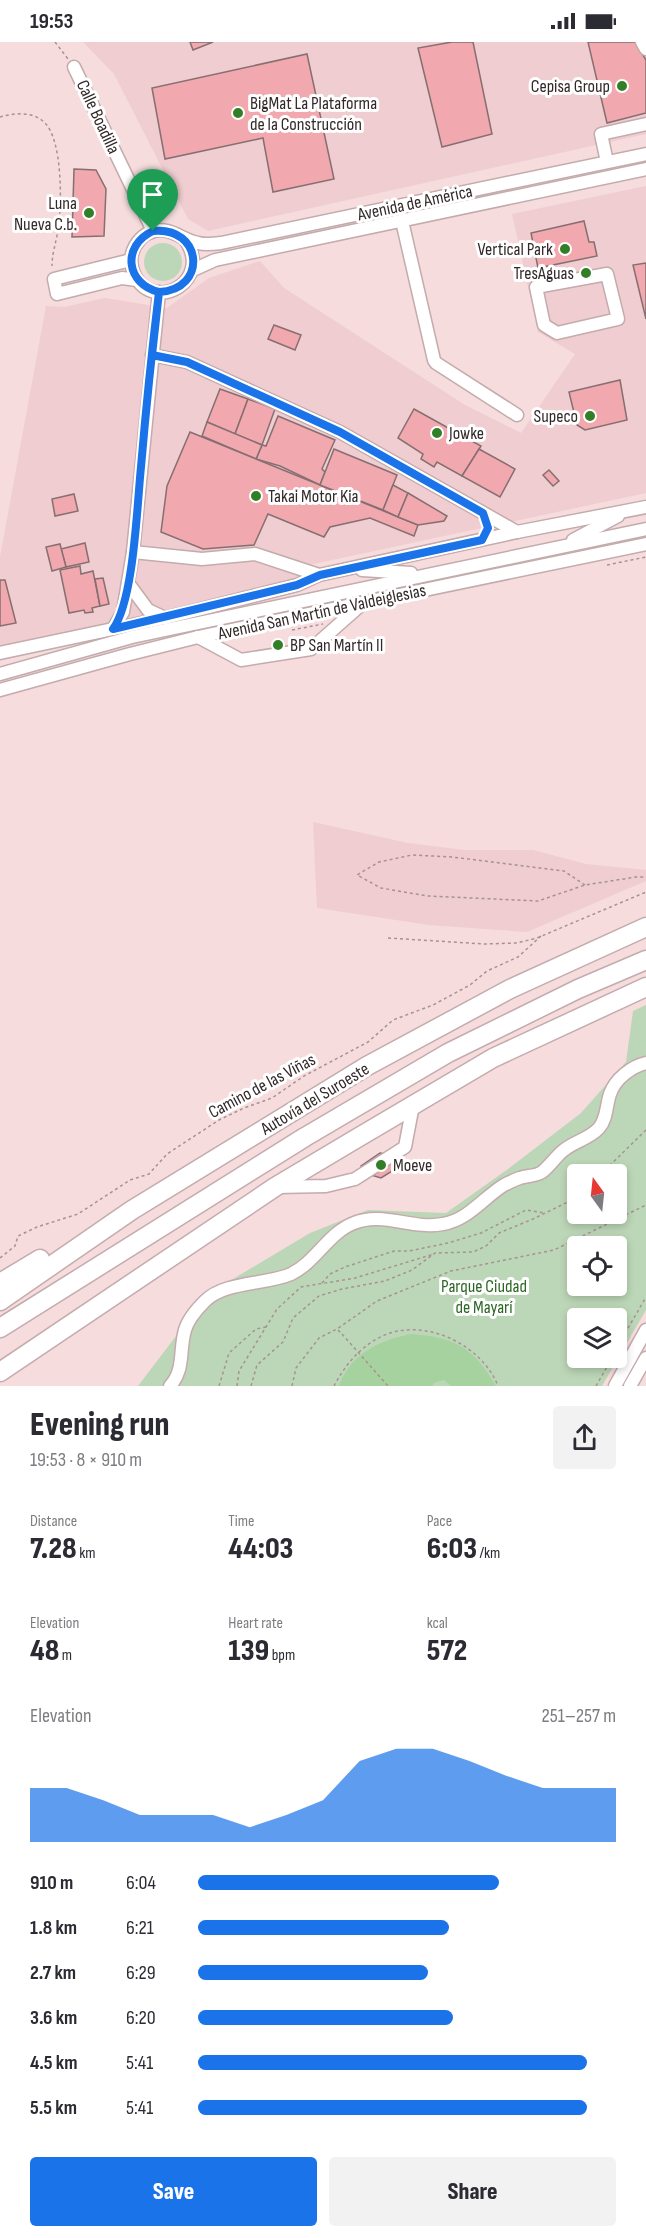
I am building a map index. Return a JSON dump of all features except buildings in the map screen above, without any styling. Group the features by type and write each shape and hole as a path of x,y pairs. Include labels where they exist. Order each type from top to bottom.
{"highway":[{"name":"Autovía del Suroeste","path":"0,1300 94,1235 367,1066 510,989 646,927"},
{"name":"Autovía del Suroeste","path":"0,1328 295,1143 448,1053 578,989 646,960"},
{"path":"0,1372 275,1187 493,1058 646,987"},
{"path":"0,1283 65,1245 94,1235"},
{"path":"0,1342 99,1265"}],"street":[{"path":"642,42 646,49"},
{"name":"Calle Boadilla","path":"74,67 153,231"},
{"path":"607,162 601,134 646,123"},
{"name":"Avenida de América","path":"184,238 199,244 221,243 646,154"},
{"name":"Avenida de América","path":"193,270 215,260 646,169"},
{"path":"402,220 434,360 517,415"},
{"path":"164,230 175,232 184,238 194,258 193,270 184,284 176,289 159,292 151,290 137,280 132,271 131,260 132,253 140,239 153,231 164,230"},
{"path":"131,260 54,279 57,294 122,278 137,280"},
{"path":"607,274 618,319 557,333 544,325 536,287 607,274"},
{"path":"113,629 123,612 133,552 159,292"},
{"path":"152,355 187,362 340,432 517,532"},
{"path":"0,653 165,618 297,585 320,575 517,532 646,507"},
{"path":"558,548 628,510"},
{"path":"482,540 488,528 483,513"},
{"name":"Avenida San Martín de Valdeiglesias","path":"0,674 132,637 646,529"},
{"name":"Avenida San Martín de Valdeiglesias","path":"0,690 198,638 646,544"},
{"path":"133,552 202,559 255,554 320,575"},
{"path":"347,569 427,574"},
{"path":"128,583 148,610 165,618"},
{"path":"198,638 241,660 311,649 362,603"},
{"path":"170,1386 177,1378 185,1329 194,1312 207,1298 230,1288 292,1274 305,1266 341,1229 354,1222 379,1217 416,1225 444,1224 465,1216 503,1186 521,1177 536,1176 548,1167 562,1151 587,1138 599,1128 605,1117 610,1092 635,1065 646,1063"},
{"path":"275,1187 326,1186 355,1179 405,1147 413,1105"},
{"path":"615,1386 646,1330"},
{"path":"630,1386 646,1358"}],"path":[{"path":"55,42 74,67"},
{"path":"0,117 12,114 32,115 44,122 50,131 58,165 60,197 58,233 53,246 54,279"},
{"path":"585,885 564,871 452,857 412,855 379,862 357,875 381,888 428,896 538,902 585,885 646,877"},
{"path":"388,938 484,944 517,943 541,936 646,892"},
{"name":"Camino de las Viñas","path":"0,1258 15,1246 18,1236 37,1227 78,1215 130,1180 149,1174 159,1166 167,1154 219,1120 272,1098 304,1076 368,1042 393,1020 433,1005 470,985 487,971 518,957 541,936"},
{"path":"611,1164 646,1130"},
{"path":"237,1386 239,1371 277,1309 301,1287 355,1278 435,1253 473,1252 486,1246 499,1233 567,1202"},
{"path":"292,1386 296,1368 319,1338 337,1329 377,1301 451,1271 554,1250 646,1205"},
{"path":"322,1283 330,1274 345,1267 394,1251 409,1251 448,1243 481,1233 526,1210 545,1213"},
{"path":"251,1386 257,1365 283,1342 293,1318 319,1296 385,1281 412,1270 435,1253"},
{"path":"627,1330 646,1297"},
{"path":"219,1386 229,1353 256,1329 267,1327"},
{"path":"337,1329 388,1386"},
{"path":"333,1386 350,1360 366,1346 389,1334 407,1330 425,1330 457,1341 471,1350 484,1364 498,1386"},
{"path":"596,1386 606,1368"}],"shaded area":[{"path":"83,42 646,42 646,134 208,231 188,219 114,74"},
{"path":"646,186 646,493 304,566 300,577 245,595 0,648 0,557 46,306 64,307 105,298 167,308 209,278 260,261 284,288 465,405 521,433 575,354 538,332 512,214"},
{"path":"313,822 408,843 464,850 533,850 586,864 646,870 646,881 527,932 429,925 317,908"},
{"path":"410,1334 439,1338 461,1346 479,1362 496,1386 451,1386 444,1380 432,1386 339,1386 351,1365 367,1350 388,1340"}],"green space":[{"path":"163,243 177,248 182,262 177,276 163,281 149,276 144,262 149,248"},
{"name":"Parque Ciudad de Mayarí","path":"646,1005 646,1310 627,1343 627,1308 567,1308 567,1368 612,1368 602,1386 138,1386 208,1294 310,1233 368,1210 446,1213 581,1113 626,1062 633,1011"}],"place":[{"name":"Cepisa Group","path":"622,86"},
{"name":"BigMat La Plataforma de la Construcción","path":"238,113"},
{"name":"Luna Nueva C.b.","path":"89,213"},
{"name":"Vertical Park","path":"565,249"},
{"name":"TresAguas","path":"586,273"},
{"name":"Supeco","path":"590,416"},
{"name":"Jowke","path":"437,433"},
{"name":"Takai Motor Kia","path":"256,496"},
{"name":"BP San Martín II","path":"278,645"},
{"name":"Moeve","path":"381,1165"}],"route":[{"path":"153,231 140,239 135,246 131,260 132,271 137,280 151,290 159,292 152,355 133,552 123,612 113,629 297,585 320,575 482,540 488,528 483,513 340,432 187,362 152,355 159,292 168,292 184,284 193,270 194,258 184,238 175,232 153,231"}]}
